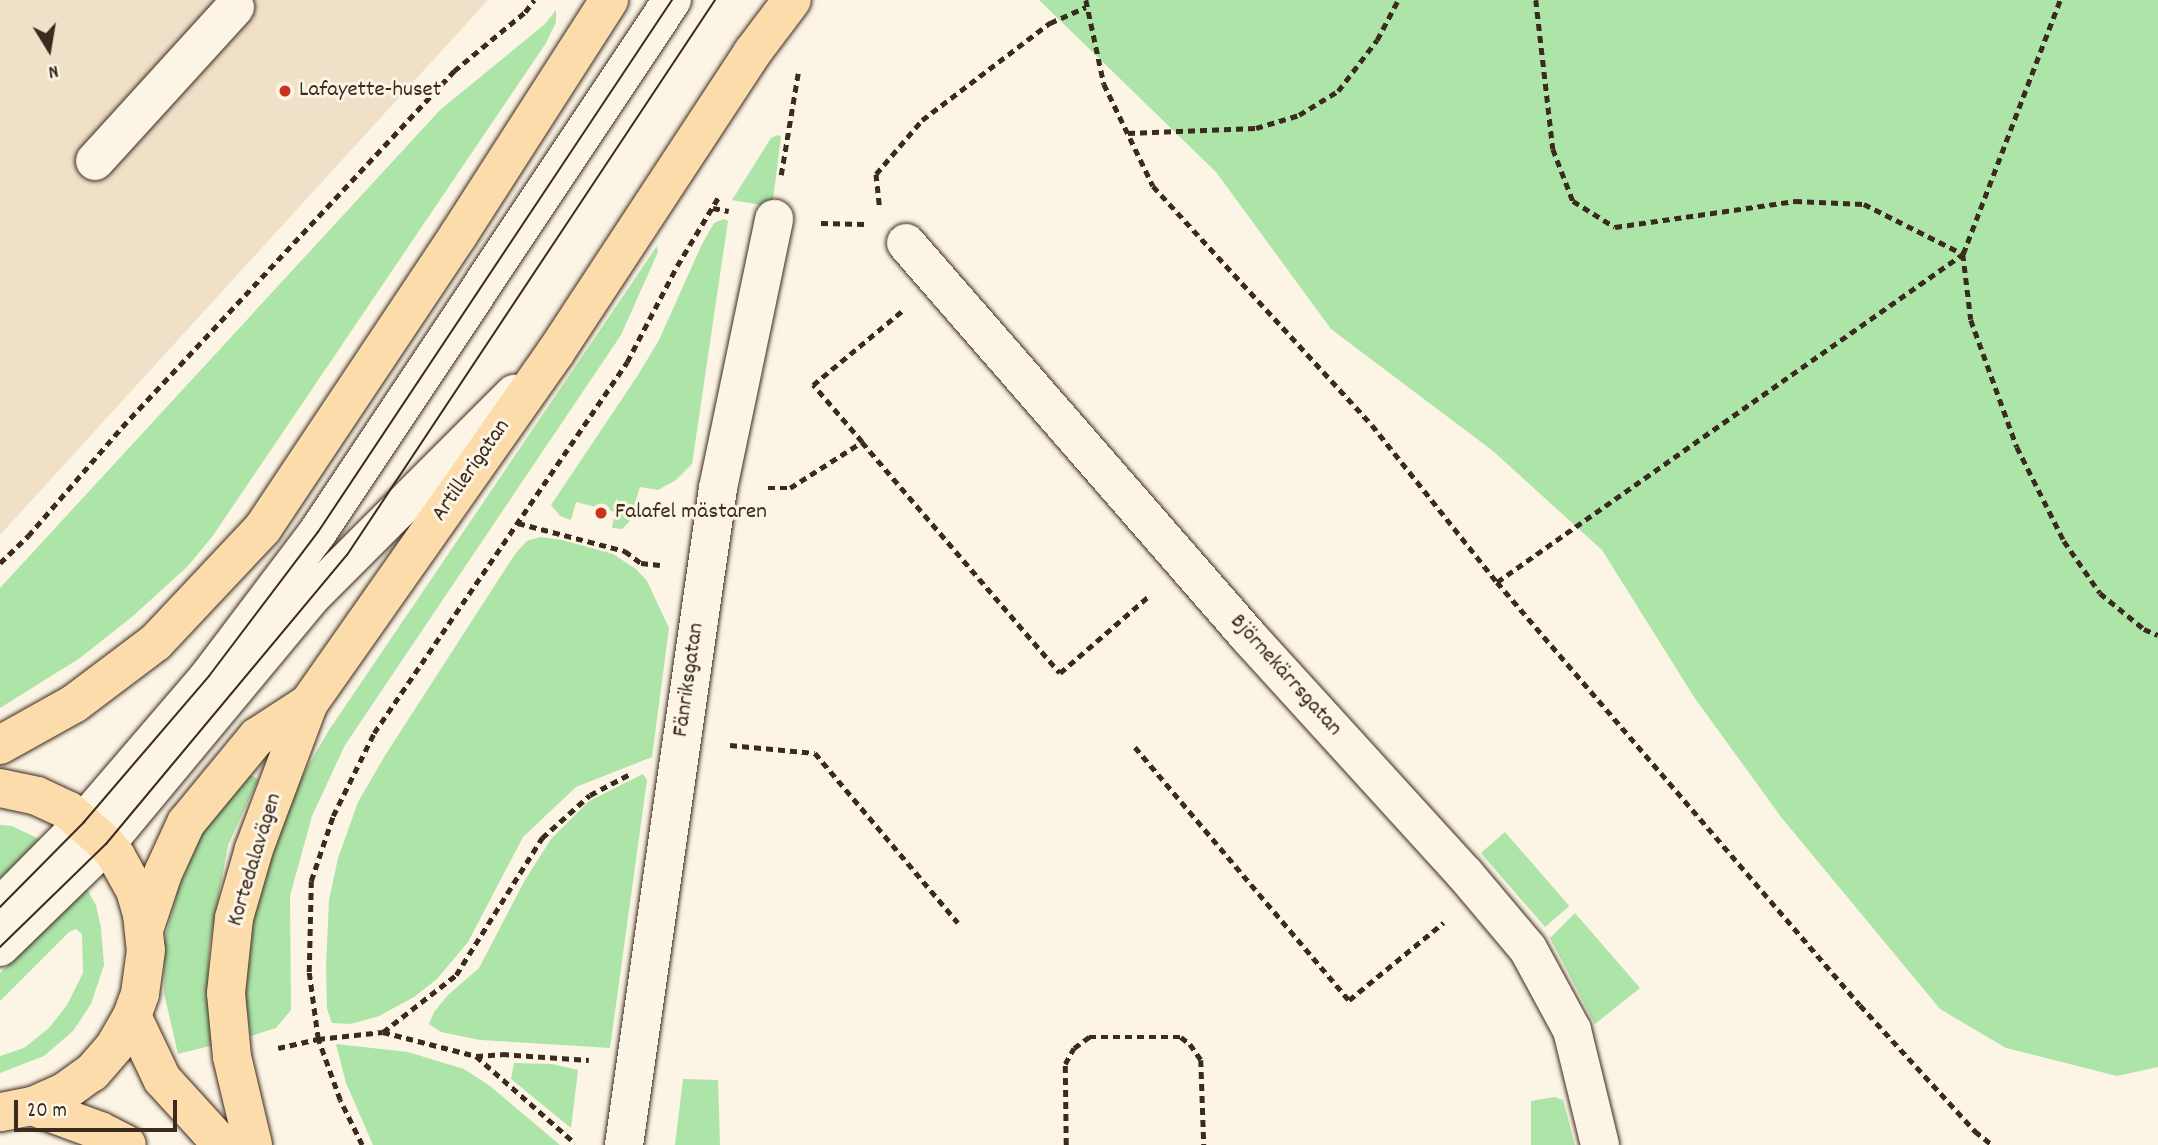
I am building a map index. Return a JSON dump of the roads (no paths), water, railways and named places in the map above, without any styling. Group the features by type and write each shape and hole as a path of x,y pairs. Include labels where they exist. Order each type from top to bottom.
{"main road":[{"path":"0,745 75,704 156,642 263,528 459,234 609,0"},
{"name":"Artillerigatan","path":"145,927 163,873 186,823 257,737 309,703 555,353 752,52 792,0"},
{"name":"Kortedalavägen","path":"253,1145 232,1057 226,993 234,918 254,849 309,703"},
{"name":"Artillerigatan","path":"0,788 37,796 95,833 129,878 145,927 145,972 132,1016 115,1046 92,1072 64,1092 16,1109"},
{"path":"132,1016 162,1079 222,1145"},
{"path":"16,1109 100,1131 127,1145"}],"street":[{"path":"0,907 95,833 318,532 672,0"},
{"path":"95,161 235,7"},
{"name":"Fänriksgatan","path":"624,1145 718,488 790,221"},
{"name":"Björnekärrsgatan","path":"893,234 1249,638 1464,873 1528,949 1572,1030 1600,1145"},
{"path":"0,947 95,833 312,596 555,353"}],"tram line":[{"path":"0,907 84,822 209,676 318,532 672,0"},
{"path":"0,947 106,844 347,555 715,0"}],"place":[{"name":"Lafayette-huset","path":"285,91"},
{"name":"Falafel mästaren","path":"601,513"}]}
